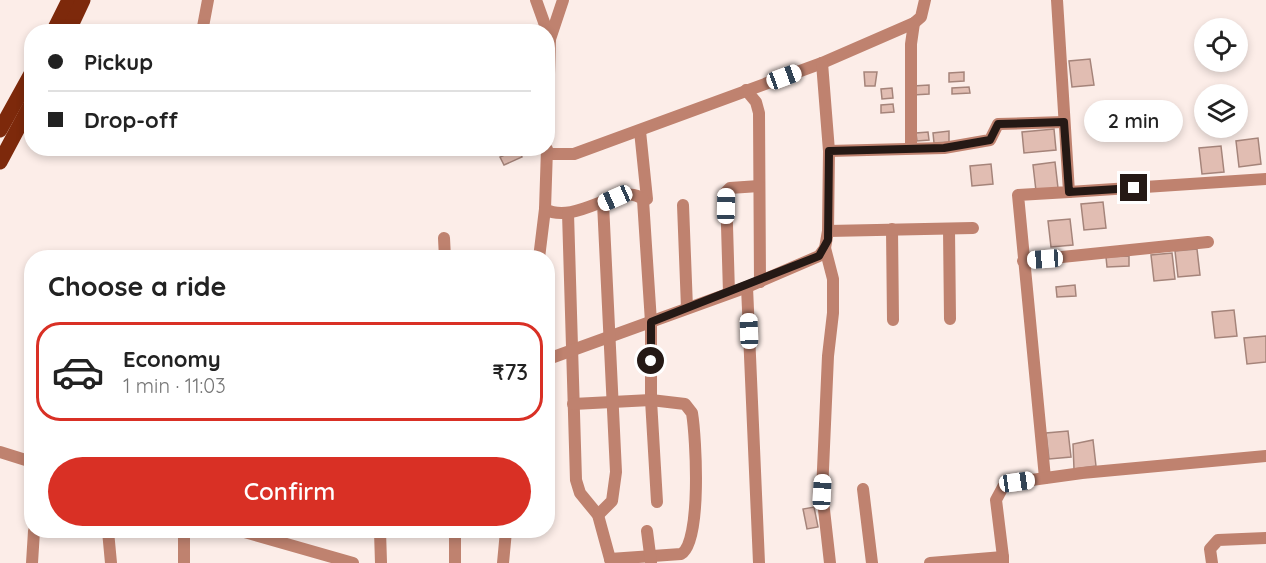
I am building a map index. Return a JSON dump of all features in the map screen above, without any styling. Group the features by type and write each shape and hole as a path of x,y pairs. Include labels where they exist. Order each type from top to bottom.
{"main road":[{"path":"58,24 69,0"},
{"path":"72,24 83,0"},
{"path":"0,130 24,86"},
{"path":"0,162 24,117"}],"street":[{"path":"203,24 208,0"},
{"path":"536,0 545,24"},
{"path":"555,24 563,0"},
{"path":"555,152 574,154 822,63 914,23 921,17 925,0"},
{"path":"1057,0 1069,192"},
{"path":"911,148 911,44 914,23"},
{"path":"822,63 829,151 828,231 825,249 833,279 822,492 830,563"},
{"path":"746,90 756,102 759,113 760,282"},
{"path":"829,151 976,145 984,140 990,140 994,128 1005,122 1064,122"},
{"path":"639,131 647,199"},
{"path":"540,250 545,209 547,156"},
{"path":"1045,478 1018,195 1266,179"},
{"path":"729,293 726,192 729,188 759,186"},
{"path":"545,209 558,214 568,213 627,193 638,195 643,200 651,322 651,400 657,502"},
{"path":"598,514 612,501 616,489 614,402 603,203"},
{"path":"683,205 687,308"},
{"path":"568,213 571,350 573,404 577,487 583,498 598,514 611,561 651,559 681,554 687,549 695,524 690,409 680,402 651,400 573,404"},
{"path":"828,231 973,228"},
{"path":"892,229 893,320"},
{"path":"949,229 950,319"},
{"path":"444,238 445,250"},
{"path":"1023,261 1208,242"},
{"path":"555,356 760,282 819,256 825,249"},
{"path":"747,287 759,563"},
{"path":"0,453 24,460"},
{"path":"930,563 1003,560 996,500 998,492 1003,487 1017,482 1266,456"},
{"path":"863,489 872,563"},
{"path":"647,531 651,559"},
{"path":"32,563 34,538"},
{"path":"109,538 111,563"},
{"path":"184,538 184,563"},
{"path":"268,538 353,563"},
{"path":"380,538 381,563"},
{"path":"455,538 455,563"},
{"path":"503,563 505,538"},
{"path":"1212,563 1210,549 1218,540 1266,538"}],"building":[{"path":"1090,59 1094,85 1072,87 1069,61"},
{"path":"864,72 877,72 875,86 865,86"},
{"path":"964,72 964,81 949,82 949,73"},
{"path":"929,85 929,94 913,95 913,86"},
{"path":"969,87 970,93 952,94 952,88"},
{"path":"892,88 893,98 882,99 881,89"},
{"path":"893,104 894,112 881,113 881,105"},
{"path":"1054,129 1056,150 1024,153 1022,132"},
{"path":"949,131 949,142 934,143 933,133"},
{"path":"928,132 929,140 917,141 916,133"},
{"path":"1258,138 1261,164 1239,167 1236,141"},
{"path":"1221,146 1224,172 1202,174 1199,148"},
{"path":"522,156 522,157 504,165 500,157"},
{"path":"1055,162 1058,188 1036,191 1033,165"},
{"path":"991,164 993,184 972,186 970,166"},
{"path":"1103,202 1106,228 1084,230 1081,204"},
{"path":"1070,219 1073,245 1051,247 1048,221"},
{"path":"1197,249 1200,275 1178,277 1175,251"},
{"path":"1172,253 1175,279 1154,281 1151,255"},
{"path":"1129,256 1129,266 1107,267 1106,257"},
{"path":"1075,285 1076,296 1057,297 1056,287"},
{"path":"1234,310 1237,336 1215,338 1212,312"},
{"path":"1266,336 1266,362 1247,364 1244,338"},
{"path":"1068,431 1071,457 1049,459 1046,433"},
{"path":"1093,440 1096,466 1074,469 1073,444"},
{"path":"814,507 818,527 807,529 803,509"}],"route":[{"path":"651,361 651,322 747,287 819,256 825,249 828,240 829,151 976,145 984,140 990,140 994,128 1005,122 1064,122 1069,192 1134,188"}]}
